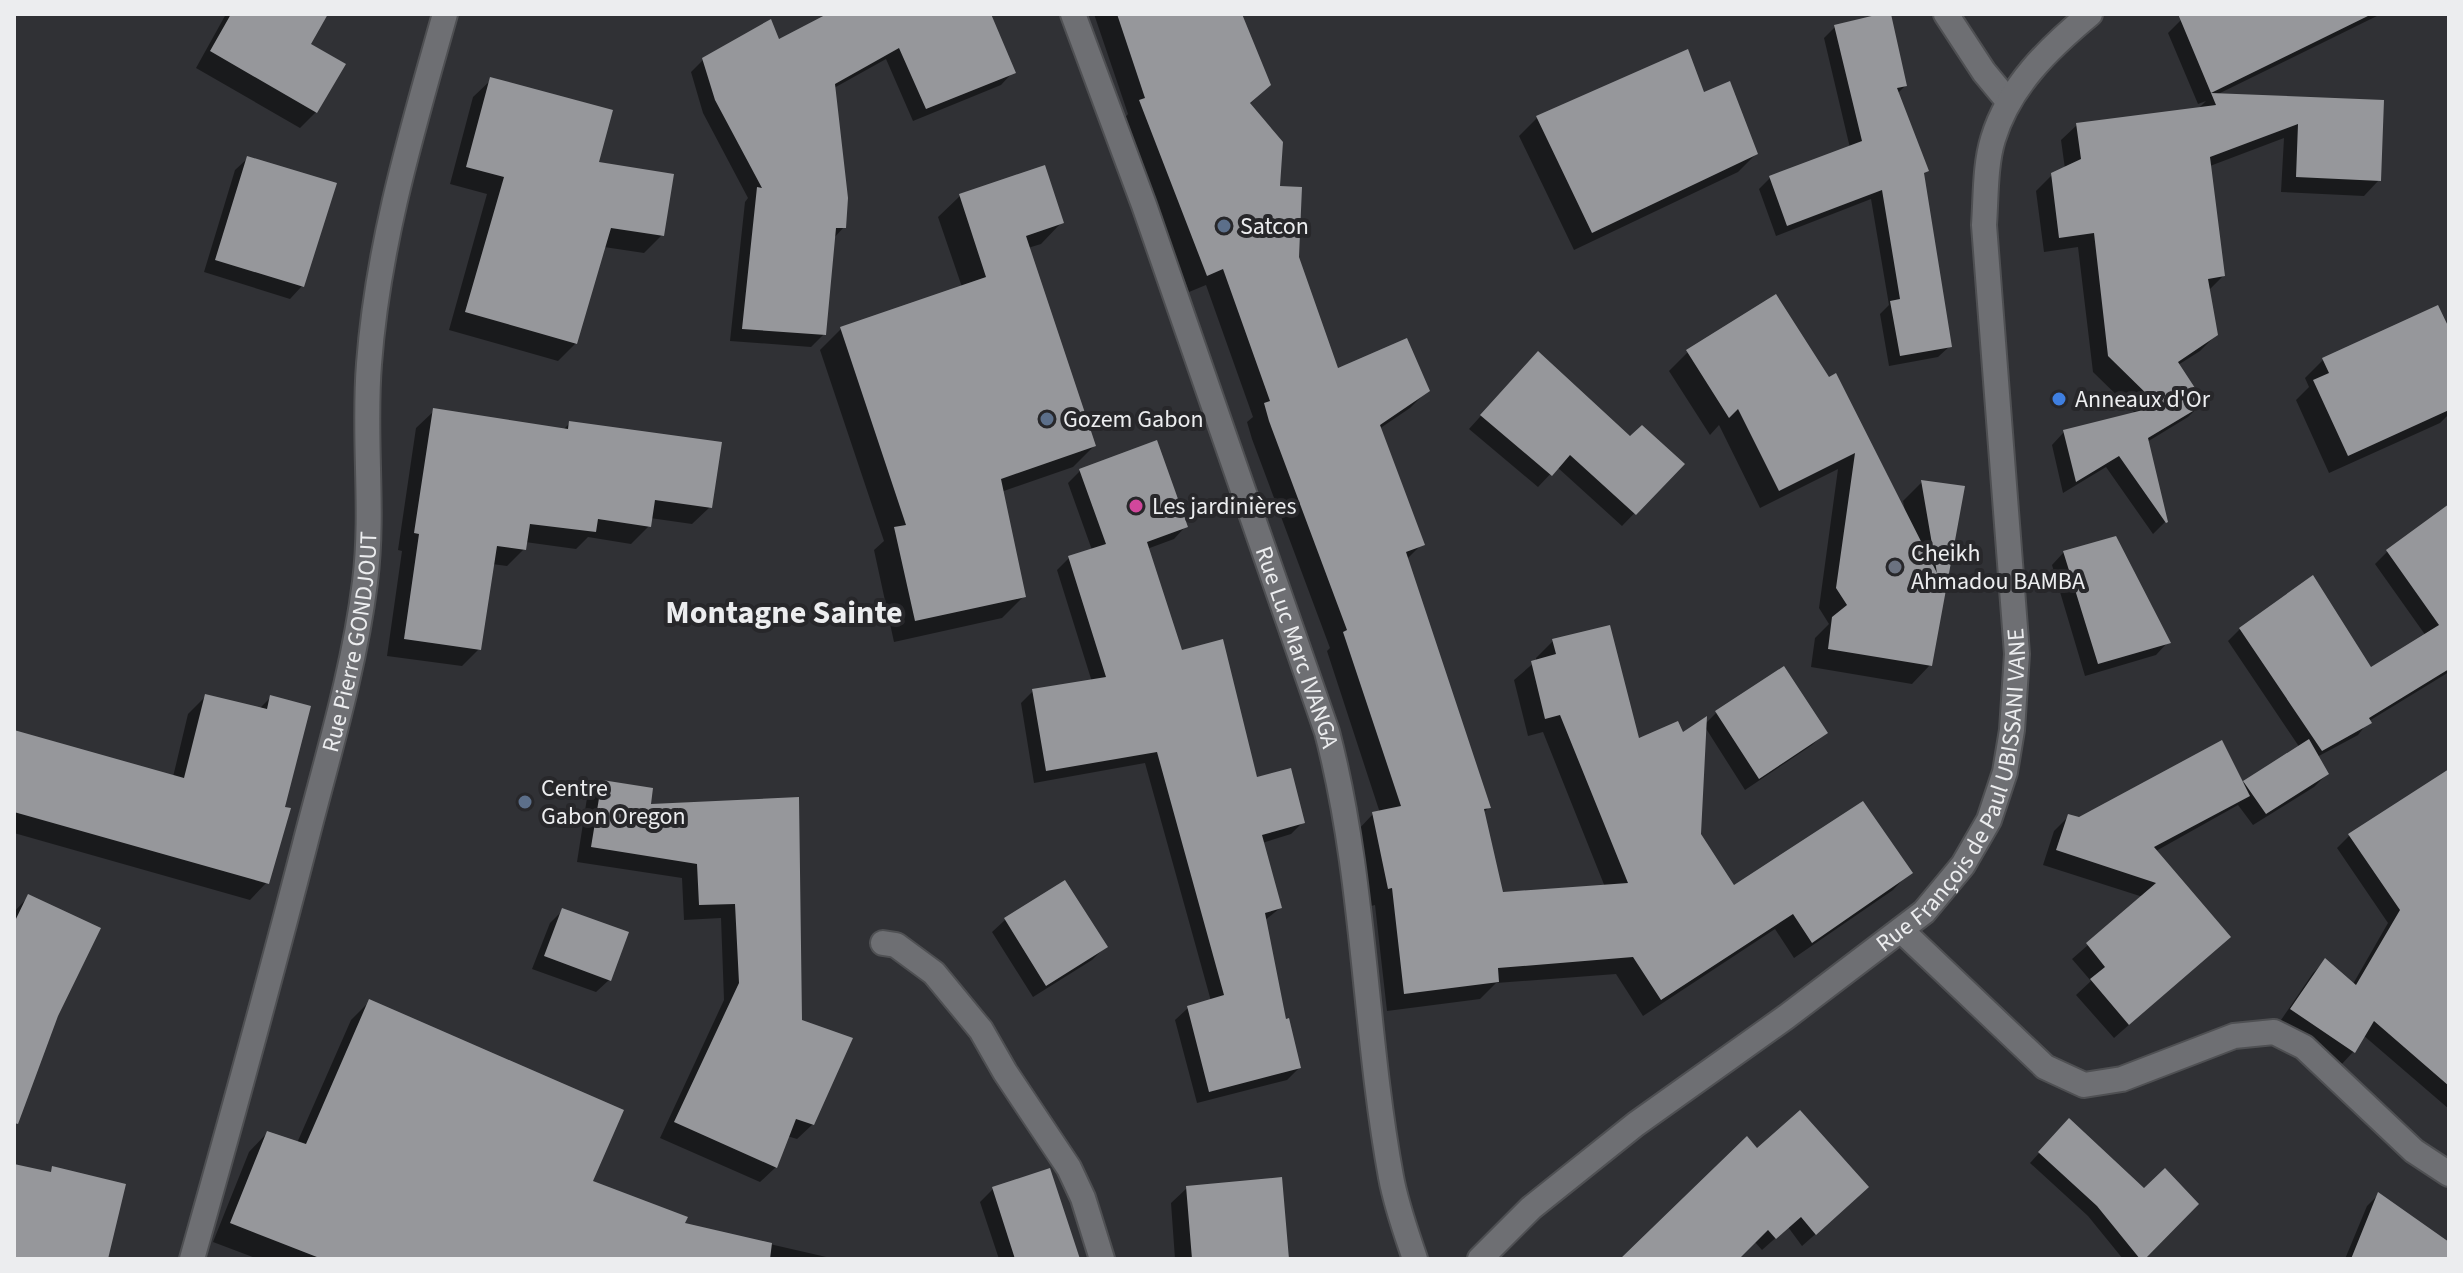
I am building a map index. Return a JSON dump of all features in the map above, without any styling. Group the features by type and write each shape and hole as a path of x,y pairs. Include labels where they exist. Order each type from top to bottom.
{"street":[{"name":"Rue Pierre GONDJOUT","path":"192,1259 280,947 351,665 365,581 368,518 365,423 378,271 395,194 445,14"},
{"name":"Rue Luc Marc IVANGA","path":"1073,14 1144,205 1327,732 1353,862 1362,958 1391,1179 1415,1259"},
{"path":"1946,14 1984,72 2008,101"},
{"name":"Rue François de Paul UBISSANI VANE","path":"1480,1259 1531,1208 1636,1124 1786,1017 1924,912 1963,865 1989,820 2005,772 2012,730 2017,654 1984,225 1992,141 2008,101 2042,57 2090,14"},
{"path":"1901,930 2045,1067 2084,1085 2122,1079 2234,1036 2274,1032 2304,1047 2414,1151 2449,1174"},
{"path":"883,943 896,945 934,973 981,1030 1069,1168 1083,1198 1102,1259"}],"building":[{"path":"231,14 328,14 311,44 346,64 317,113 210,51"},
{"path":"827,14 991,14 1016,73 926,109 899,48 835,84 848,198 846,228 836,228 826,335 742,329 757,187 762,188 715,100 702,58 771,19 779,39"},
{"path":"1117,14 1242,14 1271,85 1250,103 1283,142 1280,186 1302,187 1299,257 1338,368 1407,338 1430,391 1380,425 1425,545 1406,552 1491,808 1484,809 1503,892 1628,883 1560,715 1545,719 1531,661 1556,654 1552,639 1610,625 1639,738 1678,721 1683,732 1707,716 1701,834 1734,885 1863,801 1913,873 1812,943 1793,914 1661,1000 1633,957 1498,968 1499,982 1404,994 1392,888 1388,889 1372,812 1401,806 1343,632 1347,630 1269,421 1264,403 1270,401 1223,269 1207,276 1139,100 1145,98"},
{"path":"1891,14 1907,86 1897,88 1929,171 1924,173 1952,347 1900,356 1890,301 1900,299 1882,190 1787,226 1769,176 1862,141 1834,25"},
{"path":"2178,14 2372,14 2211,93"},
{"path":"1688,49 1704,92 1730,81 1758,154 1592,233 1536,116"},
{"path":"490,77 613,110 599,162 674,174 664,236 611,228 577,344 465,312 504,177 466,167"},
{"path":"2211,93 2384,100 2381,181 2296,177 2298,124 2210,157 2225,276 2208,279 2218,335 2178,362 2195,388 2158,405 2108,356 2094,233 2059,238 2051,173 2081,159 2076,123 2216,105"},
{"path":"247,156 337,183 304,287 215,260"},
{"path":"1045,165 1064,223 1026,236 1096,446 1001,479 1026,597 915,621 894,527 906,525 840,327 986,277 959,194"},
{"path":"1776,294 1829,377 1836,373 1937,573 1921,480 1965,486 1932,666 1828,649 1832,617 1847,605 1836,588 1855,453 1779,491 1738,409 1729,418 1686,350"},
{"path":"2438,305 2449,328 2449,410 2348,456 2313,380 2329,373 2322,358"},
{"path":"1538,351 1630,436 1642,425 1685,464 1636,515 1570,455 1552,476 1480,415"},
{"path":"2199,396 2203,405 2148,438 2168,522 2119,456 2076,482 2063,430"},
{"path":"433,408 568,429 569,421 722,442 712,508 655,500 651,527 598,519 596,532 530,524 526,550 497,546 481,650 404,639 419,534 414,533"},
{"path":"1157,440 1188,527 1147,542 1182,650 1223,639 1257,777 1291,768 1305,823 1262,835 1282,908 1265,913 1286,1019 1289,1018 1301,1068 1209,1092 1187,1006 1224,995 1157,752 1046,771 1032,689 1106,677 1068,556 1106,544 1079,469"},
{"path":"2449,504 2449,669 2369,718 2372,723 2322,751 2239,628 2313,575 2371,667 2439,625 2386,550"},
{"path":"2116,536 2171,643 2098,664 2063,551"},
{"path":"1784,666 1828,733 1759,779 1715,711"},
{"path":"205,694 267,709 270,695 311,706 285,807 291,808 269,884 14,812 14,730 184,778"},
{"path":"2309,739 2329,774 2266,814 2243,781"},
{"path":"2222,740 2250,796 2154,847 2231,937 2129,1025 2090,979 2105,967 2086,943 2156,883 2056,850 2068,814 2079,817"},
{"path":"2449,769 2449,1086 2374,1021 2355,1053 2290,1009 2325,958 2356,985 2400,910 2348,834"},
{"path":"602,780 653,788 651,804 799,797 802,1020 853,1038 814,1125 796,1119 777,1168 674,1122 739,983 735,904 699,905 697,864 591,847"},
{"path":"1065,880 1108,947 1046,986 1004,918"},
{"path":"28,894 101,928 58,1016 18,1124 14,1123 14,923"},
{"path":"562,908 629,932 611,981 544,956"},
{"path":"369,999 624,1110 593,1181 688,1217 685,1223 772,1243 770,1259 322,1259 230,1223 267,1131 306,1144"},
{"path":"1800,1110 1869,1187 1816,1235 1801,1217 1776,1239 1768,1230 1739,1259 1620,1259 1747,1136 1757,1148"},
{"path":"2069,1118 2144,1188 2165,1168 2199,1204 2145,1259 2140,1259 2097,1206 2038,1152"},
{"path":"14,1164 51,1172 52,1166 126,1184 108,1259 14,1259"},
{"path":"1050,1168 1080,1259 1015,1259 992,1187"},
{"path":"1282,1177 1289,1259 1192,1259 1186,1186"},
{"path":"2378,1192 2449,1242 2449,1259 2351,1259"}],"place":[{"name":"Satcon","path":"1224,226"},
{"name":"Anneaux d'Or","path":"2059,399"},
{"name":"Gozem Gabon","path":"1047,419"},
{"name":"Les jardinières","path":"1136,506"},
{"name":"Cheikh Ahmadou BAMBA","path":"1895,567"},
{"name":"Centre Gabon Oregon","path":"525,802"}],"district":[{"name":"Montagne Sainte","path":"784,612"}]}
